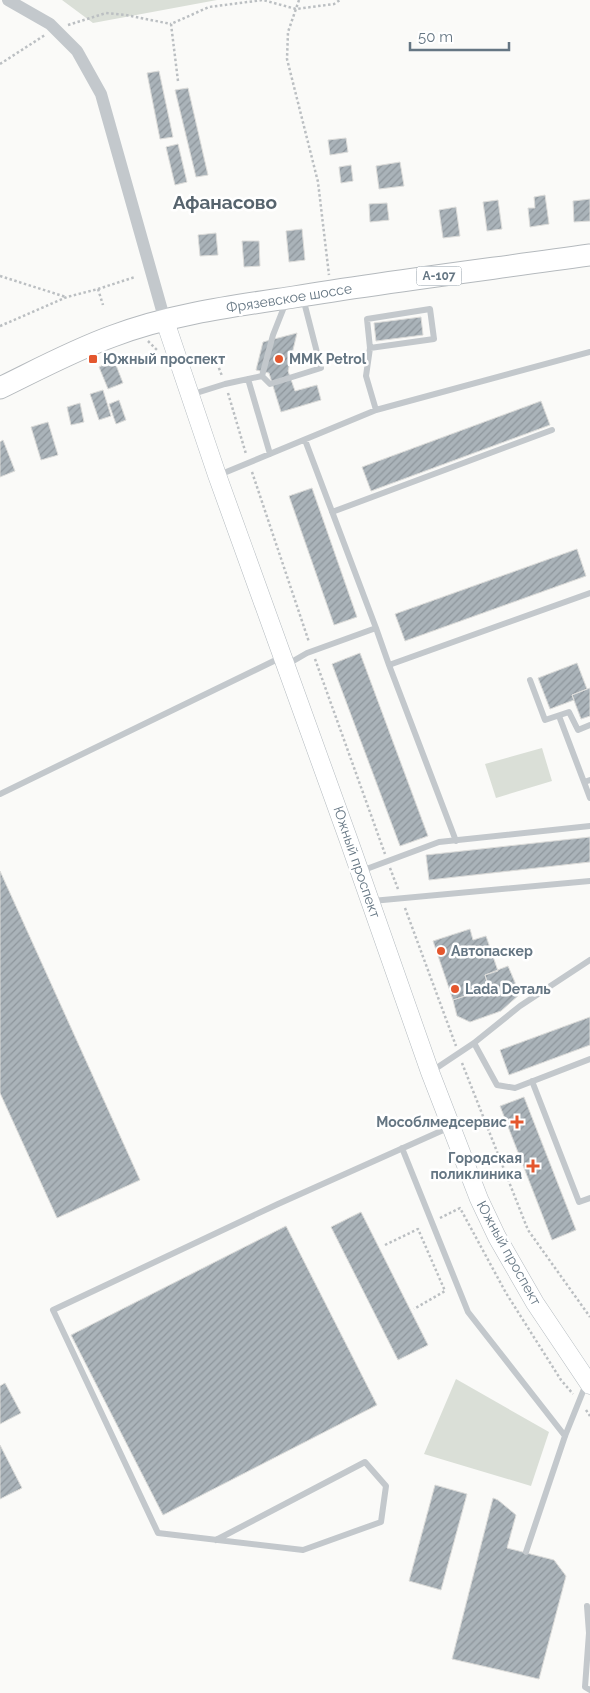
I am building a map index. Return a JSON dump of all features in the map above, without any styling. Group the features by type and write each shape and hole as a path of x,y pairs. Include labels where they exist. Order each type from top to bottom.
{"highway":[{"name":"Фрязевское шоссе","path":"0,388 114,336 211,310 295,296 590,255"}],"main road":[{"name":"Южный проспект","path":"165,321 217,475 360,871 430,1072 479,1199 497,1237 535,1303 589,1383"}],"street":[{"path":"8,0 50,24 77,51 101,94 165,321"}],"lane":[{"path":"262,376 270,384 321,368 295,296"},
{"path":"262,376 273,335 295,296"},
{"path":"370,348 434,339 430,310 367,319 370,348 366,376 376,410"},
{"path":"217,475 376,410 590,352"},
{"path":"189,395 225,384 262,376"},
{"path":"248,379 270,454"},
{"path":"332,512 552,430"},
{"path":"305,440 456,841"},
{"path":"390,665 590,593"},
{"path":"0,794 285,661 376,628"},
{"path":"530,680 546,720 569,712 578,730 590,725"},
{"path":"559,716 587,781 590,798"},
{"path":"360,871 439,842 590,826"},
{"path":"370,901 590,880"},
{"path":"430,1072 474,1043 520,1006 590,960"},
{"path":"474,1043 497,1085 515,1088 590,1059"},
{"path":"532,1081 579,1202 590,1198"},
{"path":"216,1540 365,1462 386,1486 381,1522 303,1550 216,1540 158,1533 53,1310 278,1204 451,1126"},
{"path":"402,1148 468,1312 565,1436"},
{"path":"526,1552 565,1436 589,1383"},
{"path":"587,1606 589,1633 585,1688 590,1690"}],"path":[{"path":"0,64 55,29 106,13 171,24 209,7 263,0 296,9 334,4 340,0"},
{"path":"299,0 288,32 287,59 318,182 331,291"},
{"path":"171,24 178,81"},
{"path":"0,276 67,297"},
{"path":"0,326 67,297 98,290 135,277"},
{"path":"98,290 103,305"},
{"path":"145,337 164,357"},
{"path":"194,362 214,355 312,651 458,1054 528,1230 590,1317"},
{"path":"386,1245 460,1208 506,1293 561,1380 590,1416"},
{"path":"414,1309 445,1291 418,1229"}],"shaded area":[{"path":"62,0 217,0 93,23"},
{"path":"542,748 552,781 496,798 485,764"},
{"path":"456,1379 549,1432 531,1486 424,1454"}],"building":[{"path":"159,71 173,137 160,139 147,73"},
{"path":"188,88 208,175 196,177 175,90"},
{"path":"346,138 348,152 330,155 328,140"},
{"path":"178,144 187,182 175,185 166,147"},
{"path":"400,162 404,186 379,189 376,166"},
{"path":"351,165 353,181 341,183 339,167"},
{"path":"545,195 549,224 530,227 528,208 535,208 534,197"},
{"path":"590,199 590,221 574,222 573,201"},
{"path":"498,200 502,229 487,231 483,202"},
{"path":"387,203 389,220 370,222 369,204"},
{"path":"456,207 460,236 443,238 439,210"},
{"path":"302,229 305,260 289,262 286,231"},
{"path":"216,233 218,255 200,256 198,235"},
{"path":"242,241 259,241 260,266 244,267"},
{"path":"421,317 423,335 376,341 374,323"},
{"path":"297,333 288,371 295,391 317,385 321,400 281,412 269,373 256,370 263,342"},
{"path":"114,360 123,383 108,389 99,367"},
{"path":"103,390 111,416 99,420 90,394"},
{"path":"119,400 126,420 116,424 109,404"},
{"path":"541,401 550,425 371,491 362,467"},
{"path":"80,403 84,422 71,425 67,407"},
{"path":"48,422 58,455 41,460 31,427"},
{"path":"3,440 15,471 0,477 0,442"},
{"path":"312,488 357,617 334,625 289,496"},
{"path":"577,549 586,576 405,641 395,614"},
{"path":"360,653 428,836 400,846 332,664"},
{"path":"577,663 587,689 572,695 574,700 550,709 538,678"},
{"path":"590,688 590,716 581,719 572,695"},
{"path":"590,837 590,862 429,880 426,855"},
{"path":"0,871 140,1180 57,1218 0,1093"},
{"path":"470,929 473,940 486,936 498,971 485,975 489,988 453,1000 433,941"},
{"path":"508,966 520,994 501,1011 470,1022 457,1016 453,1000 489,988 485,975"},
{"path":"590,1017 590,1045 509,1075 500,1050"},
{"path":"524,1097 576,1230 552,1240 500,1106"},
{"path":"361,1212 428,1345 398,1360 331,1227"},
{"path":"286,1226 377,1405 163,1515 71,1335"},
{"path":"5,1383 21,1413 0,1424 0,1386"},
{"path":"0,1445 22,1488 0,1499"},
{"path":"435,1485 467,1494 441,1590 409,1581"},
{"path":"493,1498 516,1515 507,1548 554,1560 566,1576 539,1679 452,1659"}],"place":[{"name":"Южный проспект","path":"93,359"},
{"name":"MMK Petrol","path":"279,359"},
{"name":"Автопаскер","path":"441,951"},
{"name":"Lada Dеталь","path":"455,989"},
{"name":"Мособлмедсервис","path":"517,1122"},
{"name":"Городская поликлиника","path":"533,1166"}],"district":[{"name":"Афанасово","path":"225,202"}]}
